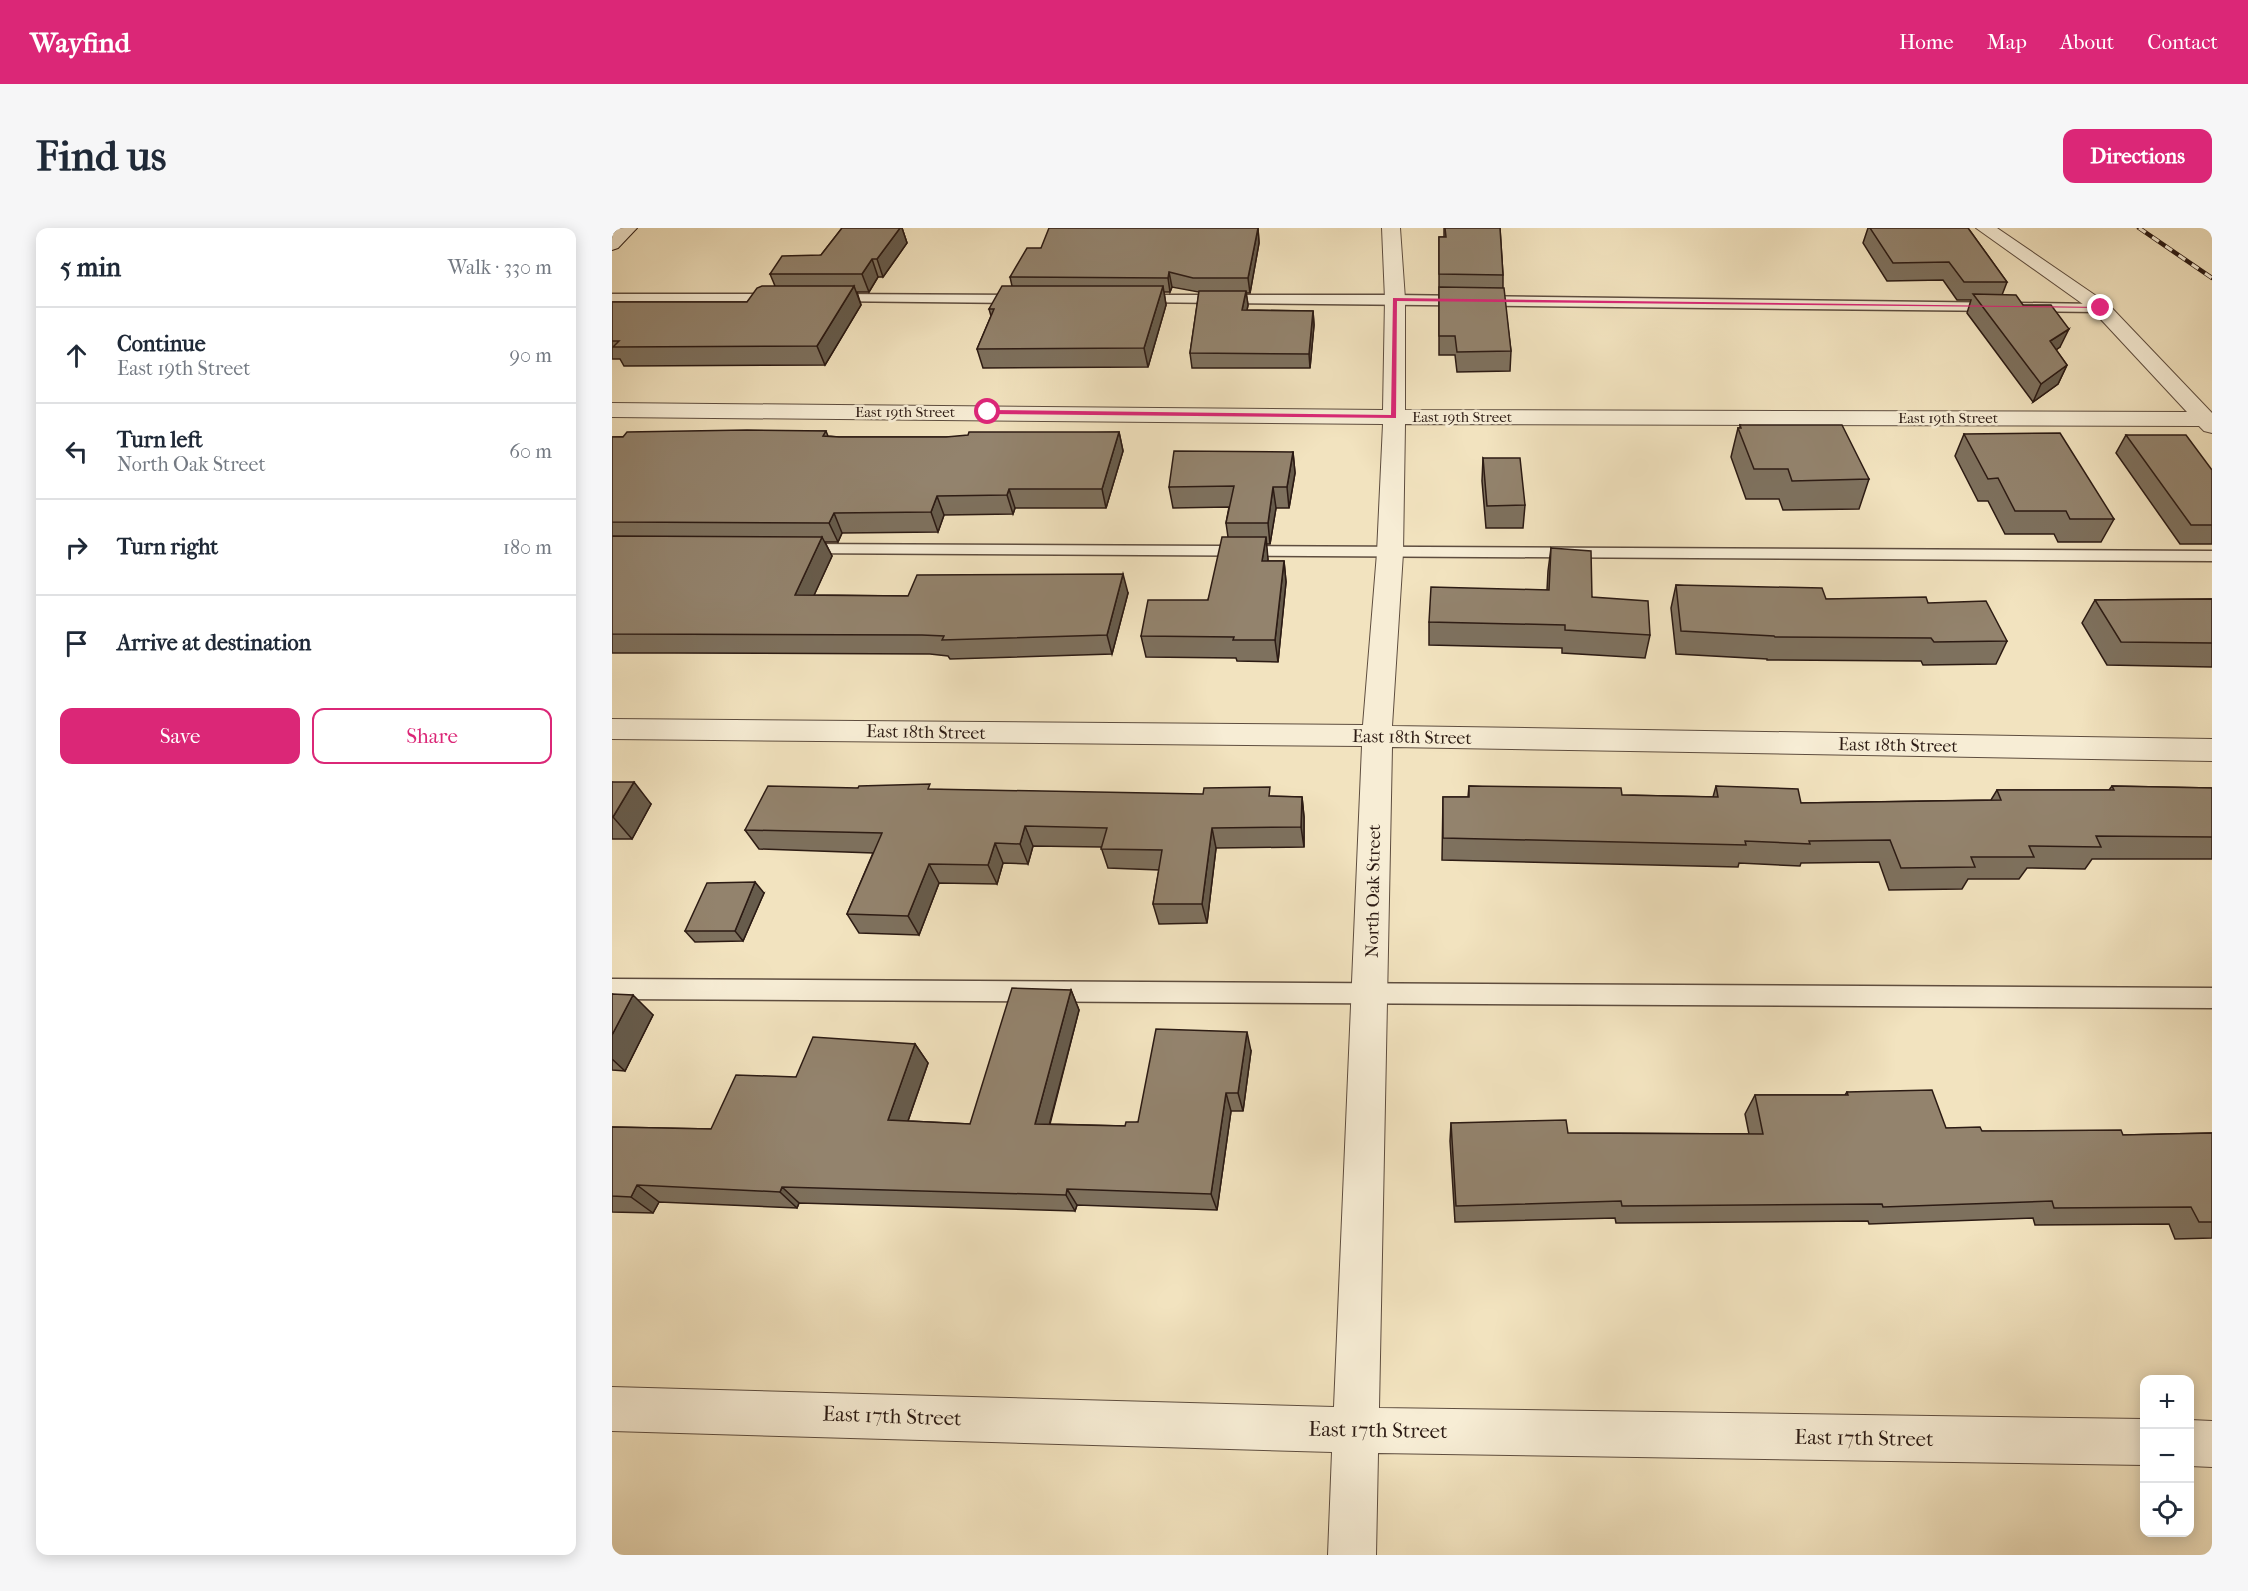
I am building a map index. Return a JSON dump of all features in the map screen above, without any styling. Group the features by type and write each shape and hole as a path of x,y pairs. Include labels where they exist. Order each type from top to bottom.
{"street":[{"path":"612,244 628,228"},
{"name":"North Oak Street","path":"1352,1555 1377,736 1390,553 1394,417 1395,299 1391,228"},
{"path":"1985,228 2101,308 2209,422"},
{"name":"East 19th Street","path":"612,410 2209,422"},
{"name":"East 18th Street","path":"612,729 1377,736 2212,750"},
{"name":"East 17th Street","path":"612,1409 1355,1430 2140,1442"},
{"path":"2194,1443 2212,1443"}],"lane":[{"path":"612,298 790,298"},
{"path":"814,298 1039,299"},
{"path":"1122,299 1395,299 2101,308"},
{"path":"780,549 2212,556"},
{"path":"612,988 2212,998"}],"building":[{"path":"842,228 900,228 877,259 872,259 862,274 770,274 782,256 821,255"},
{"path":"1049,228 1258,228 1248,278 1193,278 1169,272 1168,278 1010,277 1027,248 1041,248"},
{"path":"1445,228 1500,228 1503,275 1439,274 1439,237 1446,237"},
{"path":"1870,228 1968,228 2007,282 1964,282 1949,262 1893,263"},
{"path":"762,286 854,286 817,346 613,347 619,341 612,341 612,302 747,302 757,288"},
{"path":"1002,286 1163,286 1144,348 977,349 994,309 989,309"},
{"path":"1439,287 1504,288 1511,351 1457,352 1455,336 1439,336"},
{"path":"1199,291 1246,291 1242,310 1313,311 1309,354 1190,353"},
{"path":"1973,294 2016,295 2023,305 2051,305 2069,329 2050,341 2067,365 2041,384"},
{"path":"1740,425 1842,425 1869,479 1792,481 1788,469 1754,469 1738,428 1741,428"},
{"path":"826,431 823,436 839,437 946,437 968,435 969,432 1119,432 1102,489 1009,489 1007,495 937,496 931,512 834,513 829,523 612,522 612,437 623,437 627,432"},
{"path":"2060,433 2114,519 2070,519 2066,511 2015,511 1998,478 1988,479 1964,434"},
{"path":"2126,435 2186,435 2212,470 2212,525 2191,525"},
{"path":"1174,451 1293,452 1287,487 1273,487 1268,523 1226,523 1234,486 1169,487"},
{"path":"1483,458 1520,458 1525,505 1487,506"},
{"path":"612,536 822,537 795,595 908,596 917,575 1123,574 1107,635 942,640 944,636 922,635 612,634"},
{"path":"1222,537 1266,537 1262,561 1284,561 1275,640 1141,636 1148,600 1208,600"},
{"path":"1551,548 1591,551 1592,597 1648,601 1650,635 1565,630 1565,625 1429,622 1431,587 1549,590"},
{"path":"1676,585 1822,588 1826,599 1926,597 1928,603 1986,601 2007,641 1934,642 1931,638 1775,637 1681,631"},
{"path":"2212,599 2212,643 2121,642 2095,600"},
{"path":"612,782 634,782 613,817 612,817"},
{"path":"930,784 928,789 1203,794 1204,788 1270,787 1269,796 1302,797 1301,827 1212,828 1202,904 1153,904 1162,850 1101,849 1107,828 1025,826 1020,844 995,843 988,865 929,864 908,916 847,914 882,833 745,830 768,786 858,788 859,786"},
{"path":"1469,786 1621,788 1622,795 1718,797 1716,786 1798,789 1801,803 2001,800 1997,790 2114,790 2112,786 2212,788 2212,837 2096,836 2101,847 2029,846 2034,857 1971,857 1975,867 1901,868 1890,840 1809,841 1810,844 1745,841 1746,845 1443,838 1443,797 1469,797"},
{"path":"755,882 735,931 685,931 707,883"},
{"path":"1012,988 1071,990 1035,1124 1125,1126 1126,1122 1138,1122 1156,1029 1247,1032 1238,1093 1226,1093 1211,1194 1067,1189 1066,1195 782,1187 780,1192 637,1185 631,1197 612,1196 612,1127 711,1129 736,1075 796,1077 813,1037 915,1044 888,1120 970,1124"},
{"path":"612,994 633,995 612,1035"},
{"path":"1932,1090 1946,1128 1980,1127 1982,1131 2121,1130 2123,1135 2212,1133 2212,1222 2199,1222 2191,1207 2054,1208 2052,1201 1883,1207 1882,1204 1622,1206 1621,1201 1456,1206 1451,1123 1566,1120 1568,1133 1763,1134 1755,1095 1848,1095 1847,1092"}],"railway":[{"path":"2139,228 2212,278"}],"route":[{"path":"988,412 1394,417 1395,299 2101,308"}]}
